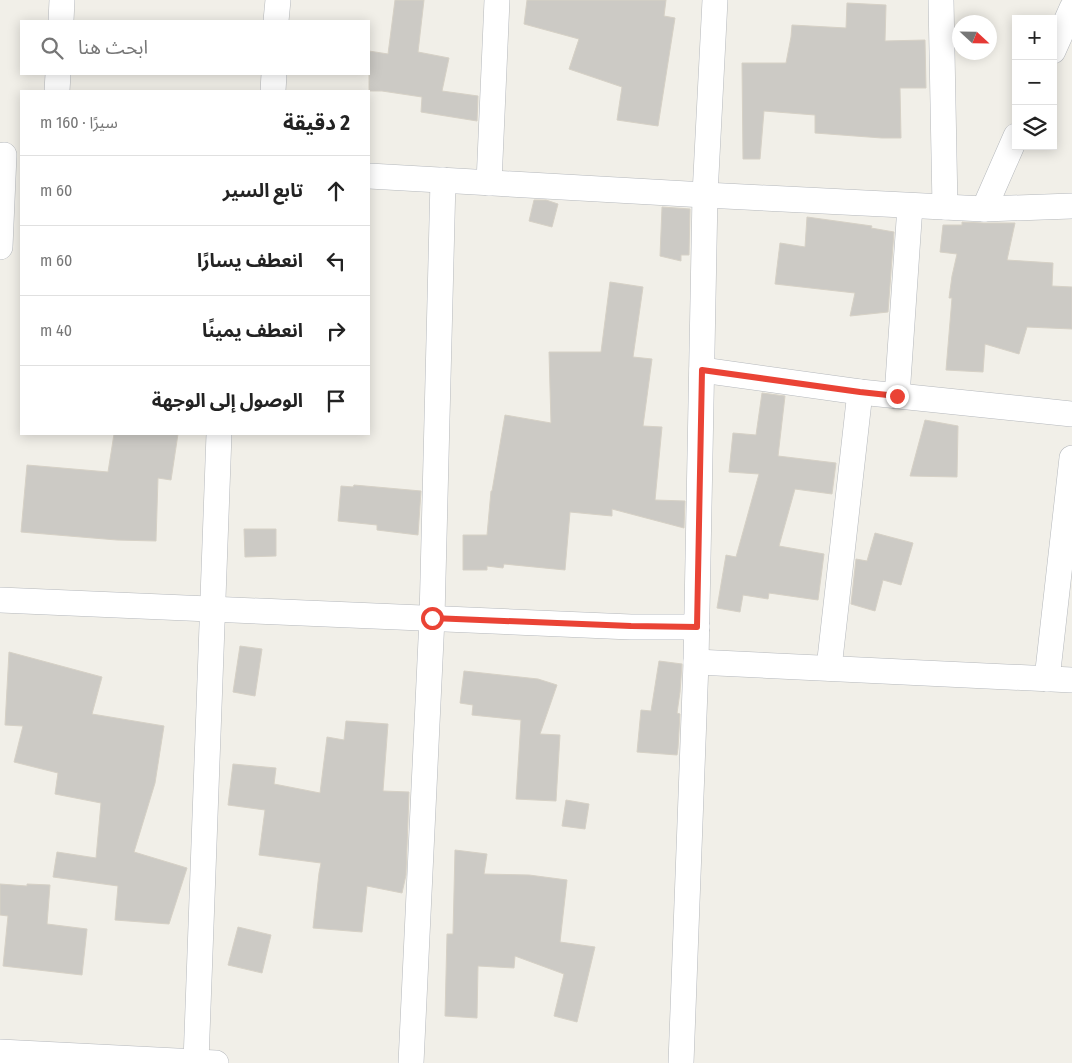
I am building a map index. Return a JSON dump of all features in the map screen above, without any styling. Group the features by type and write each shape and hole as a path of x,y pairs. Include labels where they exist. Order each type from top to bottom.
{"street":[{"path":"61,20 62,0"},
{"path":"276,20 278,0"},
{"path":"489,183 497,0"},
{"path":"681,1063 697,627 705,195 715,0"},
{"path":"941,0 945,207"},
{"path":"1057,41 1072,8"},
{"path":"57,90 58,75"},
{"path":"272,90 274,75"},
{"path":"984,209 1012,145"},
{"path":"0,247 8,155"},
{"path":"370,176 910,206 984,209 1072,206"},
{"path":"411,1063 432,618 443,180"},
{"path":"897,396 910,206"},
{"path":"702,370 860,392 1072,414"},
{"path":"828,668 860,392"},
{"path":"8,1056 206,1062 212,609 218,435"},
{"path":"1048,679 1072,458"},
{"path":"0,600 631,626 697,627"},
{"path":"696,662 1072,680"}],"building":[{"path":"395,0 424,0 418,52 449,58 442,91 478,96 477,121 421,112 422,97 370,91 370,51 388,54"},
{"path":"527,0 666,0 664,16 675,18 658,126 617,120 622,87 569,69 579,39 524,24"},
{"path":"847,3 886,5 885,41 925,40 926,88 900,88 901,138 815,133 815,115 764,111 760,159 743,159 742,63 786,63 792,25 846,28"},
{"path":"534,200 546,200 558,204 552,227 529,221"},
{"path":"662,207 690,209 689,255 681,255 681,261 660,256"},
{"path":"807,217 872,226 871,228 894,232 888,312 850,316 855,293 775,284 780,243 805,247"},
{"path":"962,222 1015,223 1007,260 1053,263 1052,286 1072,287 1072,329 1027,327 1019,354 985,344 983,372 946,370 952,298 949,298 957,254 940,252 943,225 962,225"},
{"path":"610,282 643,287 633,357 652,359 643,426 662,427 655,500 685,501 684,528 612,509 612,516 570,512 565,570 504,564 503,568 487,566 487,570 463,570 463,535 487,535 491,491 505,415 551,423 549,352 601,352"},
{"path":"762,393 785,396 778,456 836,463 832,494 795,489 779,546 824,554 818,600 769,593 768,599 743,595 740,612 717,608 726,555 736,557 759,474 729,472 733,433 756,435"},
{"path":"925,420 958,426 957,477 910,476"},
{"path":"114,435 178,435 171,480 158,478 156,541 117,540 21,532 27,465 108,472"},
{"path":"354,485 421,491 418,535 377,530 377,525 338,521 341,486 353,487"},
{"path":"244,529 276,529 276,556 245,557"},
{"path":"875,533 913,543 901,585 883,580 875,611 851,604 856,559 867,561"},
{"path":"240,646 262,649 255,696 233,692"},
{"path":"9,652 102,677 92,714 164,726 155,783 134,852 187,868 169,924 115,920 118,886 53,877 57,852 96,858 101,803 55,794 58,773 14,762 23,726 5,725"},
{"path":"659,661 682,664 677,713 680,714 677,755 637,752 641,710 651,711"},
{"path":"464,671 538,679 557,685 540,734 560,735 556,801 516,799 521,720 472,715 473,705 460,703"},
{"path":"346,721 388,724 383,791 409,792 406,875 402,893 367,886 362,932 313,928 321,863 259,855 265,810 228,805 233,764 276,768 274,784 320,793 327,737 344,740"},
{"path":"566,800 589,804 585,829 562,826"},
{"path":"455,850 487,854 484,874 529,875 567,880 560,942 595,947 577,1022 554,1016 564,974 515,956 514,968 478,966 477,1018 445,1016 447,934 453,934"},
{"path":"0,884 50,885 47,924 87,929 82,975 3,966 8,916 0,915"},
{"path":"238,927 271,935 262,973 228,965"}],"route":[{"path":"432,618 697,627 702,370 897,396"}]}
